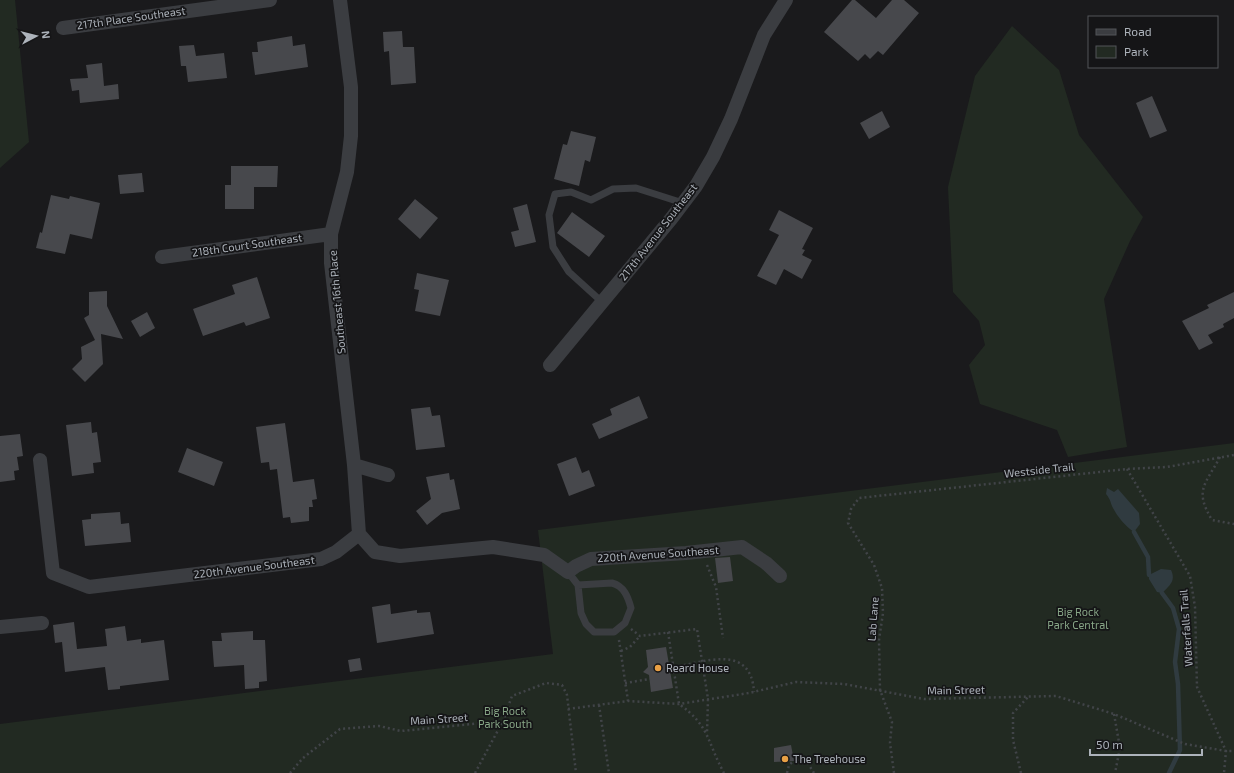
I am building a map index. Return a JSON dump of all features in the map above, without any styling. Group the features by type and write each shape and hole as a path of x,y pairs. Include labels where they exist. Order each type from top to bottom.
{"street":[{"name":"217th Place Southeast","path":"63,28 270,0"},
{"name":"Southeast 16th Place","path":"340,0 351,87 351,136 347,172 331,234 331,263 354,465 359,534"},
{"name":"217th Avenue Southeast","path":"550,365 683,203 713,157 764,35 786,0"},
{"name":"218th Court Southeast","path":"162,257 331,234"},
{"name":"220th Avenue Southeast","path":"40,460 53,573 89,587 321,559 336,552 359,534"},
{"path":"354,465 388,475"},
{"path":"359,534 375,552 400,556 493,547 544,555 568,572"},
{"name":"220th Avenue Southeast","path":"568,572 576,566 591,559 701,552 742,547 766,563 780,576"},
{"path":"0,627 42,623"}],"lane":[{"path":"602,302 569,272 553,247 548,214 555,194 571,192 592,200 613,189 636,188 683,203"},
{"path":"568,572 578,585 581,613 586,624 594,632 614,632 624,623 631,608 627,595 617,584 578,585"}],"path":[{"name":"Westside Trail","path":"852,509 859,498 1127,469 1167,467 1220,456 1234,455"},
{"path":"1220,456 1201,492 1203,505 1212,520 1234,524"},
{"name":"Waterfalls Trail","path":"1127,469 1190,576 1195,607 1197,687 1226,751 1224,773"},
{"name":"Lab Lane","path":"852,509 848,523 874,565 882,588 882,613 879,640 880,690 892,722 890,743 894,773"},
{"path":"701,552 716,587 722,638"},
{"path":"624,623 640,636"},
{"path":"621,651 630,647 640,636 697,629 708,699 707,733"},
{"path":"614,632 619,639 628,701"},
{"path":"668,632 678,704 693,714 707,733 724,773"},
{"path":"674,667 729,658 744,665 753,682 754,692"},
{"path":"625,683 650,679"},
{"name":"Main Street","path":"568,709 628,701 678,704 754,692 803,682 831,682 924,699 1056,696 1114,714 1186,744 1234,751"},
{"path":"475,773 503,721 512,696 546,683 562,685 567,695 576,773"},
{"path":"1021,773 1013,740 1013,713 1028,696"},
{"path":"599,705 609,773"},
{"path":"1114,714 1120,748 1115,773"},
{"name":"Main Street","path":"290,773 303,758 340,729 379,726 401,731 503,721"},
{"path":"787,773 789,765 796,759 808,762 814,773"}],"green space":[{"path":"0,0 15,0 29,142 0,168"},
{"path":"1012,26 1059,70 1079,135 1143,217 1130,241 1104,299 1127,447 1068,457 1057,430 980,404 969,365 985,345 979,321 953,292 948,187 975,76"},
{"name":"Big Rock Park Central","path":"1234,443 1234,773 0,773 0,724 553,654 538,530"}],"shaded area":[{"path":"1107,488 1114,492 1118,489 1139,513 1140,524 1134,532 1119,518 1106,494"},
{"path":"1161,569 1171,570 1173,577 1171,583 1162,593 1157,592 1149,579 1149,575"}],"building":[{"path":"852,0 855,0 876,18 892,0 904,0 919,13 883,55 878,51 870,59 865,54 858,61 824,32"},
{"path":"402,31 403,47 414,47 416,83 391,85 389,51 384,52 383,32"},
{"path":"292,36 293,46 305,44 308,67 255,75 252,52 258,52 257,42"},
{"path":"194,45 196,56 224,53 227,78 188,82 186,66 181,66 179,46"},
{"path":"102,63 104,86 118,84 119,99 80,103 79,90 72,91 70,79 88,78 86,65"},
{"path":"1152,96 1167,131 1150,138 1136,103"},
{"path":"882,111 890,127 869,139 860,123"},
{"path":"571,131 596,137 590,162 585,160 579,186 554,179 563,144 567,145"},
{"path":"231,166 278,166 277,187 254,187 254,209 225,209 225,185 231,185"},
{"path":"142,173 144,192 120,194 118,175"},
{"path":"51,195 69,199 70,196 100,203 92,239 70,234 65,254 36,248 40,232 42,233"},
{"path":"415,199 438,218 420,239 398,219"},
{"path":"527,204 536,242 515,247 511,232 519,230 513,208"},
{"path":"779,210 813,228 802,249 805,250 802,255 812,260 802,279 784,269 776,285 757,276 779,235 769,230"},
{"path":"572,212 605,236 589,257 557,233"},
{"path":"417,273 449,280 440,316 415,311 419,290 414,289"},
{"path":"257,277 270,318 246,326 244,322 203,336 193,309 235,294 232,285"},
{"path":"107,291 107,306 123,339 101,334 103,364 85,382 72,369 82,359 81,347 95,340 84,318 89,315 89,292"},
{"path":"1234,292 1234,318 1223,324 1224,327 1208,335 1213,343 1199,350 1182,321 1209,308 1207,305"},
{"path":"147,312 155,328 140,337 131,321"},
{"path":"639,396 648,418 599,439 592,424 612,415 610,409"},
{"path":"430,407 432,416 440,415 445,447 416,450 411,409"},
{"path":"91,422 92,433 97,432 101,462 93,463 94,473 72,476 66,425"},
{"path":"285,423 293,482 314,479 317,499 312,500 313,507 309,507 309,521 291,523 290,517 283,518 277,469 270,470 269,462 261,463 256,427"},
{"path":"20,434 23,456 17,457 19,470 14,471 15,480 0,482 0,436"},
{"path":"187,448 223,462 214,486 178,472"},
{"path":"576,457 582,473 589,470 595,486 569,496 557,464"},
{"path":"449,473 450,480 454,479 460,509 442,513 427,525 416,511 431,499 426,477"},
{"path":"120,512 121,524 129,523 131,542 85,546 82,520 91,519 91,514"},
{"path":"730,557 733,581 718,583 715,558"},
{"path":"390,604 391,614 417,610 417,613 430,612 434,634 377,643 372,607"},
{"path":"74,622 77,649 107,646 105,629 125,626 127,641 141,639 141,643 164,640 169,680 120,686 120,689 108,690 105,667 65,672 62,642 55,643 53,625"},
{"path":"253,631 253,640 265,640 267,681 259,682 259,688 245,689 244,665 214,667 212,641 222,641 221,633"},
{"name":"Reard House","path":"666,647 673,688 651,692 649,675 643,672 648,667 646,650"},
{"path":"360,658 362,670 350,672 348,660"},
{"name":"The Treehouse","path":"791,745 794,761 774,762 774,748"}],"waterway":[{"path":"1134,532 1148,557 1149,575"},
{"path":"1162,593 1173,608 1179,629 1175,662 1178,684 1180,750 1169,773"}],"place":[{"name":"Reard House","path":"658,668"},
{"name":"The Treehouse","path":"785,759"}],"park label":[{"name":"Big Rock Park South","path":"505,717"}]}
